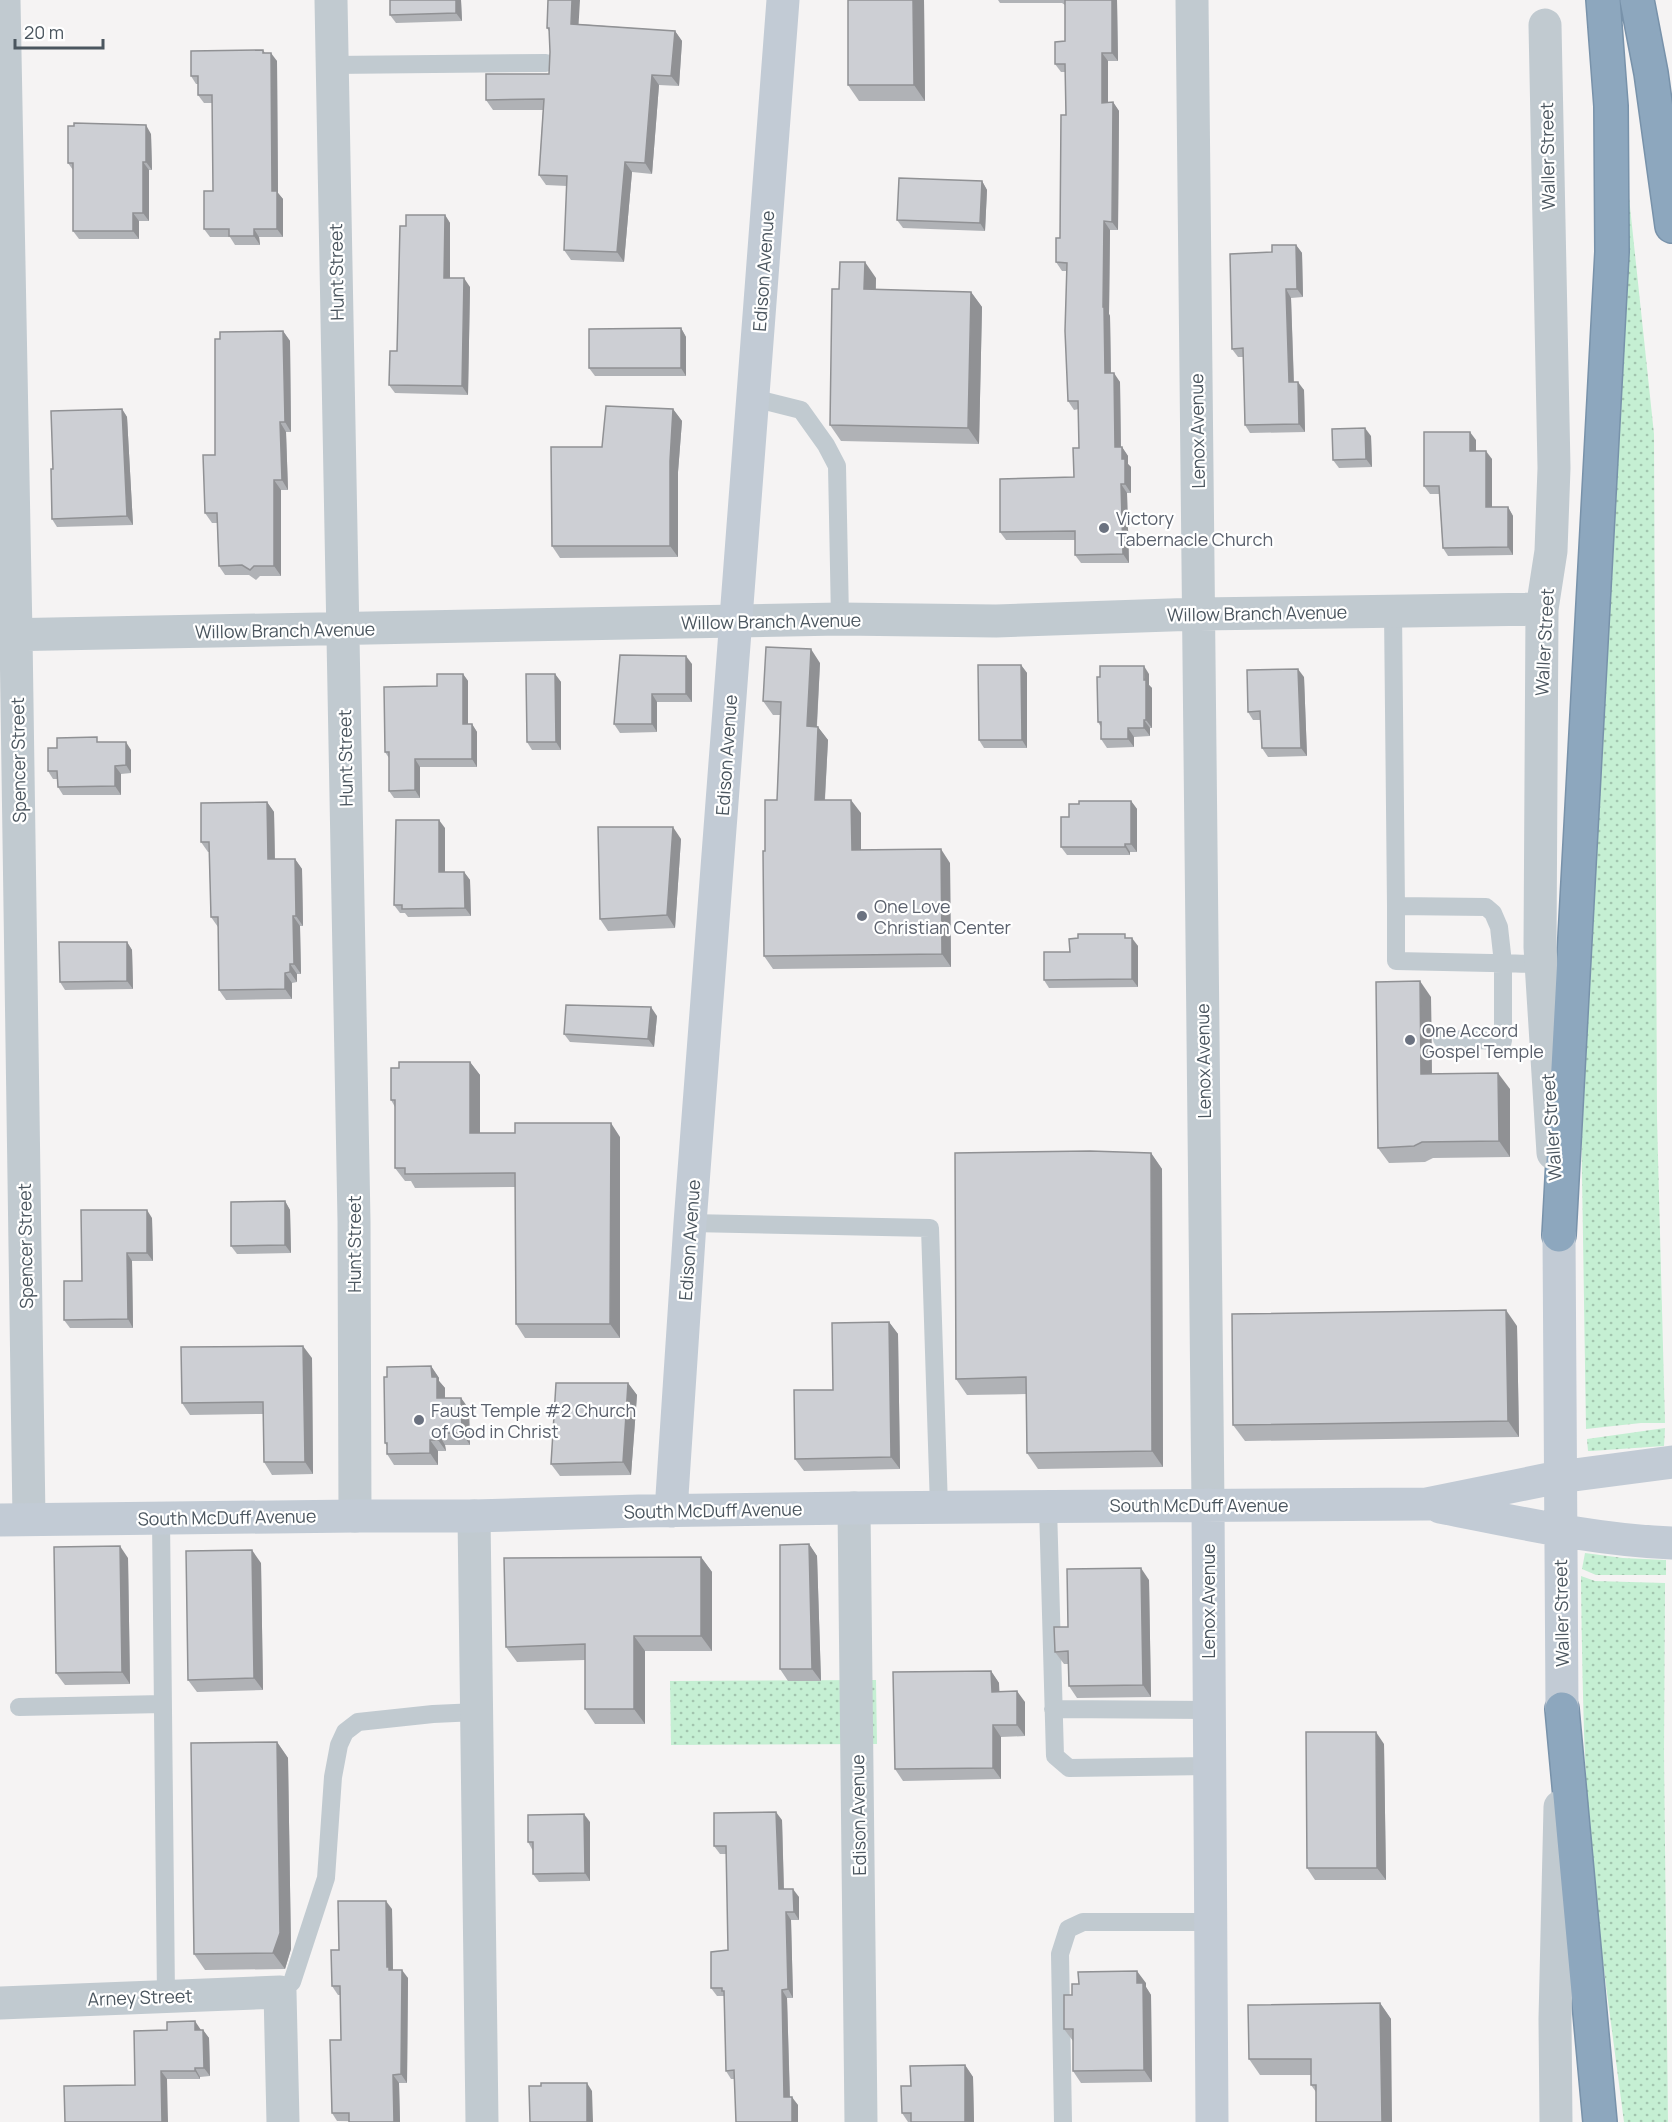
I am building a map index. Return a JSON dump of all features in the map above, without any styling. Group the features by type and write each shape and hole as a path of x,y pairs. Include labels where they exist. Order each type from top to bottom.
{"highway":[{"path":"1559,1235 1612,252 1611,106 1603,0"},
{"path":"1636,0 1653,84 1672,225"},
{"path":"1562,1709 1600,2122"}],"main road":[{"name":"Edison Avenue","path":"671,1511 690,1223 783,0"},
{"name":"Waller Street","path":"1559,1235 1562,1709"},
{"name":"South McDuff Avenue","path":"15,1520 474,1516 939,1507 1427,1504 1559,1477 1672,1462"},
{"name":"South McDuff Avenue","path":"1427,1504 1560,1530 1672,1543"},
{"name":"Lenox Avenue","path":"1208,1505 1212,2122"}],"street":[{"name":"Spencer Street","path":"4,0 15,1520"},
{"name":"Hunt Street","path":"331,0 354,1221 355,1516"},
{"name":"Lenox Avenue","path":"1192,0 1208,1505"},
{"name":"Waller Street","path":"1545,25 1554,468 1551,551 1542,609 1540,964 1559,1235"},
{"name":"Willow Branch Avenue","path":"8,635 840,619 996,621 1199,614 1542,609"},
{"name":"Edison Avenue","path":"854,1508 865,1589 867,1832 861,2122"},
{"path":"474,1516 482,2122"},
{"name":"Waller Street","path":"1556,2122 1555,2008 1562,1709"},
{"path":"280,1992 283,2122"},
{"name":"Arney Street","path":"0,2003 280,1992"}],"lane":[{"path":"332,65 546,63"},
{"path":"753,398 801,410 837,466 840,619"},
{"path":"1393,611 1396,961 1540,964"},
{"path":"1396,906 1486,908 1493,913 1499,927 1503,963 1503,1041 1442,1040"},
{"path":"690,1223 930,1227 939,1507"},
{"path":"1048,1507 1055,1756 1069,1768 1209,1766"},
{"path":"161,1518 166,1996"},
{"path":"19,1707 163,1704"},
{"path":"1053,1709 1209,1710"},
{"path":"280,1992 292,1982 326,1878 333,1777 339,1745 345,1732 358,1722 477,1712"},
{"path":"1063,2122 1060,1954 1068,1929 1083,1922 1210,1922"}],"green space":[{"path":"1626,169 1654,434 1657,1119 1665,1423 1641,1423 1586,1429 1581,1111"},
{"path":"1665,1428 1664,1446 1588,1451 1587,1439"},
{"path":"1585,1553 1666,1560 1666,1575 1596,1575 1582,1569"},
{"path":"1581,1576 1595,1581 1665,1583 1664,1753 1668,2122 1624,2122 1599,1932 1588,1818"},
{"path":"876,1680 877,1744 671,1745 670,1681"}],"building":[{"path":"390,0 456,0 456,13 390,15"},
{"path":"548,0 572,0 571,24 675,31 671,76 652,75 645,163 625,162 617,252 564,250 567,176 539,175 544,99 486,100 486,74 549,74"},
{"path":"848,0 913,0 914,85 848,85"},
{"path":"1065,0 1112,0 1112,53 1102,53 1102,103 1113,102 1112,222 1104,221 1103,307 1105,373 1114,373 1115,447 1122,447 1122,459 1125,459 1125,484 1121,484 1123,554 1075,555 1075,531 1000,532 1000,479 1074,477 1073,448 1079,448 1078,401 1068,401 1065,331 1067,263 1056,262 1056,238 1060,238 1061,115 1066,115 1065,64 1055,64 1055,42 1065,41"},
{"path":"263,50 263,53 271,53 272,191 277,191 277,229 254,229 254,236 229,236 229,229 204,229 204,191 213,191 212,95 198,95 198,76 191,76 191,51"},
{"path":"74,123 146,125 143,213 133,213 133,231 73,231 73,163 68,163 68,126 74,126"},
{"path":"899,178 982,181 980,223 897,220"},
{"path":"406,215 445,215 444,278 464,278 462,386 389,385 390,351 397,351 400,226 406,226"},
{"path":"1272,245 1296,245 1297,289 1286,289 1289,382 1298,382 1299,424 1245,425 1243,348 1232,349 1230,254 1272,252"},
{"path":"840,262 865,262 864,289 971,292 968,428 830,425 832,289 839,289"},
{"path":"681,328 681,368 589,368 589,329"},
{"path":"283,331 285,422 280,422 282,480 274,480 274,566 254,566 250,570 242,565 219,566 217,513 205,513 203,455 215,455 215,339 220,339 220,332"},
{"path":"606,406 673,409 670,461 670,546 552,546 551,447 602,447"},
{"path":"122,409 127,516 52,519 51,411"},
{"path":"1365,428 1366,459 1333,460 1332,429"},
{"path":"1424,432 1470,432 1470,451 1486,451 1486,507 1508,507 1508,547 1443,548 1439,486 1424,486"},
{"path":"766,647 811,649 807,726 818,727 815,800 851,800 852,850 941,849 942,954 764,956 765,800 777,800 781,702 763,701"},
{"path":"620,655 686,656 686,694 652,694 652,724 614,724"},
{"path":"978,665 1021,665 1022,740 979,740"},
{"path":"1100,666 1144,666 1146,720 1144,720 1144,728 1128,728 1128,739 1101,739 1101,722 1098,722 1097,677 1100,677"},
{"path":"1298,669 1301,748 1262,748 1260,711 1248,712 1247,670"},
{"path":"437,674 463,674 463,724 472,724 472,759 415,759 415,790 389,791 389,752 385,752 384,687 437,686"},
{"path":"526,674 555,674 556,742 527,742"},
{"path":"97,737 97,742 126,742 126,765 115,766 115,786 58,787 57,771 48,771 48,748 57,748 57,738"},
{"path":"1079,801 1131,801 1131,844 1125,844 1125,847 1061,847 1061,817 1069,817 1069,804 1079,804"},
{"path":"267,802 268,859 295,859 294,964 290,964 290,972 285,973 285,989 219,990 218,917 211,917 209,842 201,842 201,803"},
{"path":"396,820 439,820 439,872 464,872 465,908 402,909 402,905 394,905"},
{"path":"598,827 673,827 667,915 600,919"},
{"path":"1078,934 1125,934 1125,938 1132,938 1132,979 1044,980 1044,952 1070,952 1069,939 1078,938"},
{"path":"59,942 127,942 127,981 60,982"},
{"name":"One Accord Gospel Temple","path":"1420,981 1421,1074 1498,1073 1499,1141 1422,1142 1414,1146 1378,1148 1376,982"},
{"path":"566,1005 651,1007 648,1039 564,1034"},
{"path":"399,1062 470,1062 470,1133 515,1133 515,1123 611,1123 610,1324 516,1324 515,1173 405,1174 405,1168 395,1168 395,1100 391,1100 391,1068 399,1068"},
{"path":"1090,1151 1151,1153 1152,1451 1027,1453 1026,1377 956,1379 955,1153"},
{"path":"285,1201 285,1245 231,1246 231,1202"},
{"path":"81,1210 147,1210 147,1253 127,1253 128,1319 64,1320 64,1281 82,1281"},
{"path":"1506,1310 1508,1421 1233,1425 1232,1314"},
{"path":"889,1322 891,1457 795,1459 794,1390 833,1390 832,1323"},
{"path":"303,1346 305,1462 264,1462 263,1402 182,1403 181,1347"},
{"name":"Faust Temple #2 Church of God in Christ","path":"431,1366 432,1377 437,1377 437,1398 461,1398 462,1433 438,1433 438,1440 430,1440 430,1453 387,1454 384,1377 387,1377 387,1367"},
{"path":"556,1383 628,1383 623,1462 551,1464"},
{"path":"809,1544 812,1669 780,1669 780,1545"},
{"path":"120,1546 122,1672 56,1673 54,1547"},
{"path":"252,1550 254,1678 188,1680 186,1551"},
{"path":"701,1557 701,1636 634,1636 634,1709 585,1709 585,1644 506,1647 504,1558"},
{"path":"1141,1568 1143,1685 1069,1686 1068,1651 1055,1652 1054,1627 1068,1627 1067,1569"},
{"path":"991,1671 992,1692 1017,1691 1017,1725 993,1725 993,1768 895,1769 893,1672"},
{"path":"1306,1732 1376,1732 1377,1868 1307,1868"},
{"path":"277,1742 280,1933 273,1953 194,1954 191,1743"},
{"path":"776,1812 779,1889 793,1889 794,1912 786,1912 788,1989 782,1990 784,2097 792,2097 792,2122 736,2122 734,2070 726,2071 724,1991 722,1988 711,1988 711,1952 728,1950 726,1846 714,1846 714,1813"},
{"path":"584,1814 585,1873 533,1874 533,1842 528,1842 528,1815"},
{"path":"338,1901 386,1901 387,1967 389,1970 402,1970 401,2074 393,2075 394,2122 349,2122 349,2113 332,2113 330,2040 341,2040 340,1986 332,1986 331,1950 339,1950"},
{"path":"1137,1971 1137,1983 1143,1983 1144,2070 1073,2071 1073,2029 1064,2029 1064,1995 1072,1995 1072,1984 1079,1984 1078,1972"},
{"path":"1380,2003 1382,2122 1316,2122 1316,2085 1311,2085 1311,2059 1249,2059 1248,2005"},
{"path":"195,2021 195,2030 203,2030 204,2068 195,2068 195,2071 161,2071 162,2122 65,2122 64,2086 135,2085 134,2031 167,2030 167,2022"},
{"path":"965,2065 965,2122 911,2122 911,2113 902,2113 901,2086 911,2086 910,2066"},
{"path":"541,2083 587,2083 587,2122 530,2122 529,2086 541,2086"}],"place":[{"name":"Victory Tabernacle Church","path":"1104,528"},
{"name":"One Love Christian Center","path":"862,916"},
{"name":"One Accord Gospel Temple","path":"1410,1040"},
{"name":"Faust Temple #2 Church of God in Christ","path":"419,1420"}]}
